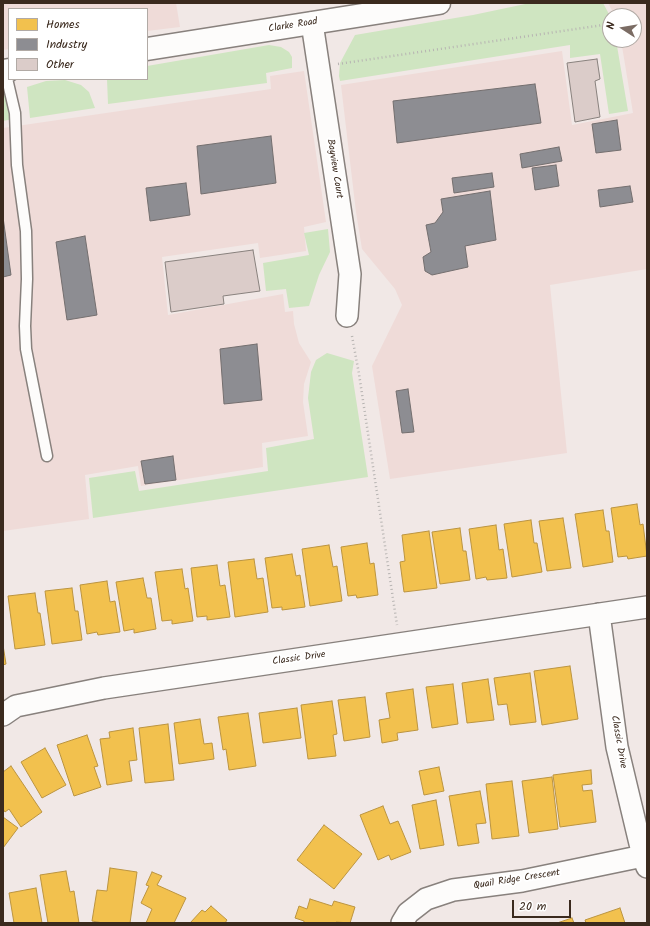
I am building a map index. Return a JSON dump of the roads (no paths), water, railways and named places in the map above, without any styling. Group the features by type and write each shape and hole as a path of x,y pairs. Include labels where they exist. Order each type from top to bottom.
{"main road":[{"name":"Clarke Road","path":"148,49 439,3"}],"street":[{"name":"Bayview Court","path":"312,24 350,274 348,316"},
{"name":"Classic Drive","path":"3,715 16,706 104,688 647,607"},
{"name":"Classic Drive","path":"599,614 617,747 645,861"},
{"name":"Quail Ridge Crescent","path":"402,923 408,914 426,899 453,890 645,861"}],"lane":[{"path":"8,80 15,113 16,165 26,231 26,348 47,456"}]}
